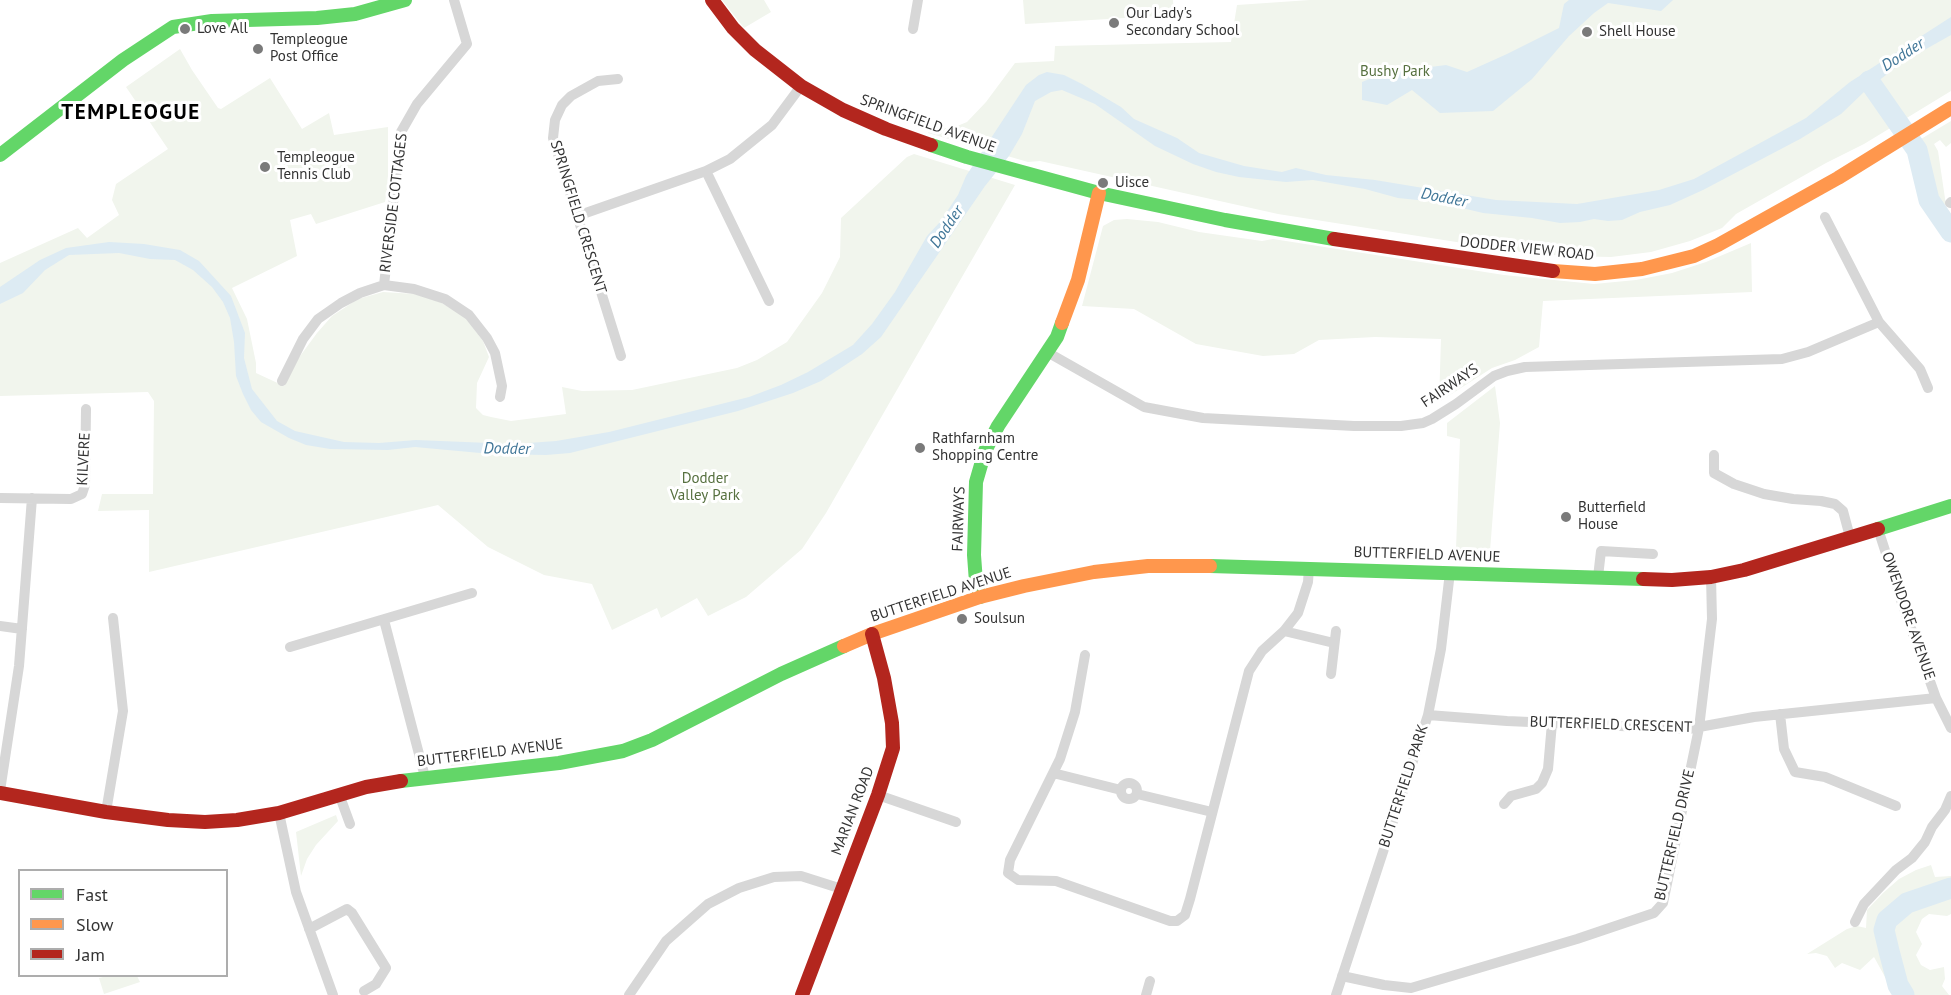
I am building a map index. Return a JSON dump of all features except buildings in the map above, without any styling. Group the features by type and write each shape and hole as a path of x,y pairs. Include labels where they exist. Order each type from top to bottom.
{"main road":[{"path":"2,151 123,60 173,27 213,21 317,18 355,14 405,0"},
{"name":"SPRINGFIELD AVENUE","path":"712,0 739,35 755,50 801,86 864,120 967,157 1099,193"},
{"name":"DODDER VIEW ROAD","path":"1099,193 1307,235 1525,268 1560,272 1616,273 1667,264 1718,245 1828,184 1951,108"},
{"name":"FAIRWAYS","path":"980,597 976,582 974,555 976,482 985,451 998,426 1057,337 1078,280 1099,193"},
{"name":"BUTTERFIELD AVENUE","path":"0,792 105,812 168,820 205,822 237,820 279,813 366,787 425,777 559,763 623,751 652,740 781,674 872,634 980,597 1094,572 1148,566 1307,568 1672,580 1712,577 1744,570 1951,506"},
{"name":"MARIAN ROAD","path":"802,995 878,795 893,748 892,723 884,678 872,634"}],"street":[{"name":"RIVERSIDE COTTAGES","path":"384,285 401,132 417,104 467,44 454,0"},
{"path":"913,29 918,0"},
{"name":"SPRINGFIELD CRESCENT","path":"618,79 598,81 571,96 562,105 555,120 553,138 621,356"},
{"path":"577,216 706,171 730,159 772,125 801,86"},
{"path":"706,171 769,302"},
{"path":"1825,217 1879,322 1920,369 1928,388"},
{"name":"RIVERSIDE COTTAGES","path":"282,381 303,339 318,319 360,293 384,285 414,288 445,299 469,315 487,338 495,353 502,386 500,397"},
{"name":"FAIRWAYS","path":"1047,352 1144,407 1203,418 1354,426 1401,426 1432,419 1494,376 1525,367 1782,359 1808,352 1879,322"},
{"name":"KILVERE","path":"0,498 71,499 82,494 85,485 86,409"},
{"path":"1714,455 1714,473 1734,484 1764,495 1835,504 1843,511 1850,537"},
{"path":"0,792 18,677 32,498"},
{"name":"OWENDORE AVENUE","path":"1880,535 1936,698 1951,728"},
{"path":"1598,577 1601,551 1653,554"},
{"path":"1085,655 1075,712 1060,759 1010,860 1008,873 1018,880 1056,881 1170,921 1177,921 1185,915 1249,671 1262,651 1284,630 1296,611 1307,568"},
{"name":"BUTTERFIELD PARK","path":"1336,995 1428,715 1441,649 1450,572"},
{"name":"BUTTERFIELD DRIVE","path":"1342,976 1384,986 1411,988 1577,939 1653,913 1663,903 1699,728 1712,619 1712,577"},
{"path":"290,647 472,593"},
{"path":"105,812 123,711 113,618"},
{"path":"384,620 425,777"},
{"path":"0,626 22,629"},
{"path":"1284,630 1334,643"},
{"path":"1331,674 1336,631"},
{"name":"BUTTERFIELD CRESCENT","path":"1428,715 1552,723 1699,728 1754,717 1936,698"},
{"path":"1780,714 1784,749 1795,772 1825,777 1896,806"},
{"path":"1504,804 1511,796 1536,789 1542,783 1548,769 1552,723"},
{"path":"1053,773 1121,790 1122,795 1127,799 1132,799 1137,794 1212,812"},
{"path":"339,794 350,824"},
{"path":"878,795 956,822"},
{"path":"1855,922 1864,904 1896,870 1912,858 1925,842 1951,796"},
{"path":"279,813 296,892 333,995"},
{"path":"629,995 666,941 708,904 739,888 774,877 801,876 842,889"},
{"path":"309,929 347,909 352,913 386,968 376,984 363,991"},
{"path":"1146,995 1150,981"}],"green space":[{"path":"722,0 764,0 771,12 744,28"},
{"path":"1023,0 1173,0 1174,15 1025,24"},
{"name":"Bushy Park","path":"1310,0 1951,0 1951,91 1864,144 1736,214 1722,228 1690,241 1651,252 1611,257 1520,252 1278,214 1040,161 1028,162 928,133 933,125 950,129 967,122 986,102 1015,63 1054,61 1055,46 1231,42 1237,5"},
{"name":"Dodder Valley Park","path":"180,49 218,108 221,109 270,78 302,129 329,113 334,135 388,127 388,184 385,202 316,224 311,214 290,220 297,256 232,288 247,319 256,373 284,386 295,363 332,316 358,299 383,292 415,294 440,302 465,317 483,341 489,357 477,383 476,408 483,415 491,417 511,421 566,414 562,387 582,391 632,390 737,368 757,360 787,342 822,293 840,257 841,218 907,157 914,154 1015,185 826,513 802,549 746,597 708,616 697,598 661,618 657,608 612,630 592,584 544,575 488,547 438,505 149,572 149,510 98,511 102,494 153,494 154,401 148,392 0,396 0,263 78,228 87,238 119,215 112,200 116,184 168,149 126,87"},
{"path":"1951,121 1951,143 1946,147 1940,140 1934,144 1938,151 1946,205 1931,199 1924,159 1916,142"},
{"path":"1114,220 1158,222 1199,232 1262,241 1273,239 1504,275 1594,284 1636,280 1672,273 1751,243 1752,292 1543,301 1539,347 1515,360 1492,368 1439,402 1441,339 1375,337 1319,340 1294,354 1263,356 1196,344 1134,309 1082,306 1103,226"},
{"path":"1495,386 1500,423 1490,551 1456,549 1460,439 1447,436 1447,423"},
{"path":"447,750 473,751 476,763 451,766"},
{"path":"336,815 338,821 316,845 307,859 301,876 296,832"},
{"path":"1931,865 1935,877 1951,876 1951,914 1947,916 1929,914 1922,919 1916,932 1922,944 1916,955 1921,965 1930,970 1944,967 1945,979 1942,986 1949,995 1895,995 1874,957 1860,970 1842,963 1835,968 1827,956 1816,953 1807,954 1847,929 1857,926 1866,928 1867,910 1899,879","holes":["1937,888 1939,896 1916,900 1895,917 1891,939 1900,966 1889,973 1878,940 1877,926 1880,915 1902,895"]},
{"path":"138,977 140,982 104,994 99,978"}],"water":[{"path":"1569,0 1673,0 1661,11 1608,3 1569,36 1532,79 1493,111 1440,113 1412,90 1387,105 1362,100 1362,82 1384,73 1446,65 1467,72 1507,54 1559,28 1564,4"},
{"name":"Dodder","path":"1951,17 1951,35 1903,62 1865,91 1841,114 1800,139 1703,190 1670,205 1640,212 1622,220 1594,219 1560,223 1483,213 1437,202 1398,198 1365,189 1313,180 1286,182 1216,172 1155,146 1095,104 1062,90 1051,92 1035,101 1022,134 1009,156 985,186 881,337 862,354 821,381 793,393 738,411 570,453 491,454 415,447 388,450 330,449 306,445 289,438 261,422 251,410 243,394 236,376 230,318 223,302 212,287 193,270 175,260 150,259 119,253 69,255 45,270 23,293 0,304 0,287 40,260 66,248 109,242 144,244 180,250 199,261 231,296 245,333 244,358 252,389 277,421 295,431 344,442 379,443 416,440 514,444 556,441 609,432 749,397 808,372 853,345 872,324 895,292 927,236 940,222 958,195 966,176 1026,85 1047,72 1064,75 1082,84 1121,107 1134,119 1177,138 1199,153 1244,166 1282,172 1296,168 1326,175 1375,180 1496,200 1577,204 1659,190 1694,179 1806,118 1850,82"}],"waterway":[{"path":"1869,81 1917,150 1929,200 1951,232"},
{"path":"1904,995 1898,985 1884,930 1887,920 1907,903 1951,888"}],"traffic: fast":[{"path":"0,155 123,60 173,27 212,21 317,18 355,14 405,0"},
{"path":"931,145 1099,193 1225,220 1334,239"},
{"path":"980,597 976,582 974,555 976,482 985,451 998,426 1057,337 1062,323"},
{"path":"1878,529 1951,506"},
{"path":"1210,566 1643,579"},
{"path":"401,781 559,763 623,751 652,740 781,674 844,646"}],"traffic: slow":[{"path":"1553,271 1595,274 1642,269 1694,256 1838,178 1951,108"},
{"path":"1062,323 1078,280 1099,193"},
{"path":"844,646 980,597 1024,586 1094,572 1148,566 1210,566"}],"traffic: jam":[{"path":"712,0 733,28 755,50 801,86 843,110 931,145"},
{"path":"1334,239 1553,271"},
{"path":"1643,579 1672,580 1711,577 1744,570 1878,529"},
{"path":"802,995 878,795 893,748 892,723 884,678 872,634"},
{"path":"0,793 106,812 205,822 237,820 279,813 366,787 401,781"}],"place":[{"name":"Our Lady's Secondary School","path":"1114,23"},
{"name":"Love All","path":"185,29"},
{"name":"Shell House","path":"1587,32"},
{"name":"Templeogue Post Office","path":"258,49"},
{"name":"Templeogue Tennis Club","path":"265,167"},
{"name":"Uisce","path":"1103,183"},
{"name":"Rathfarnham Shopping Centre","path":"920,448"},
{"name":"Butterfield House","path":"1566,517"},
{"name":"Soulsun","path":"962,619"}],"district":[{"name":"TEMPLEOGUE","path":"131,113"}]}
